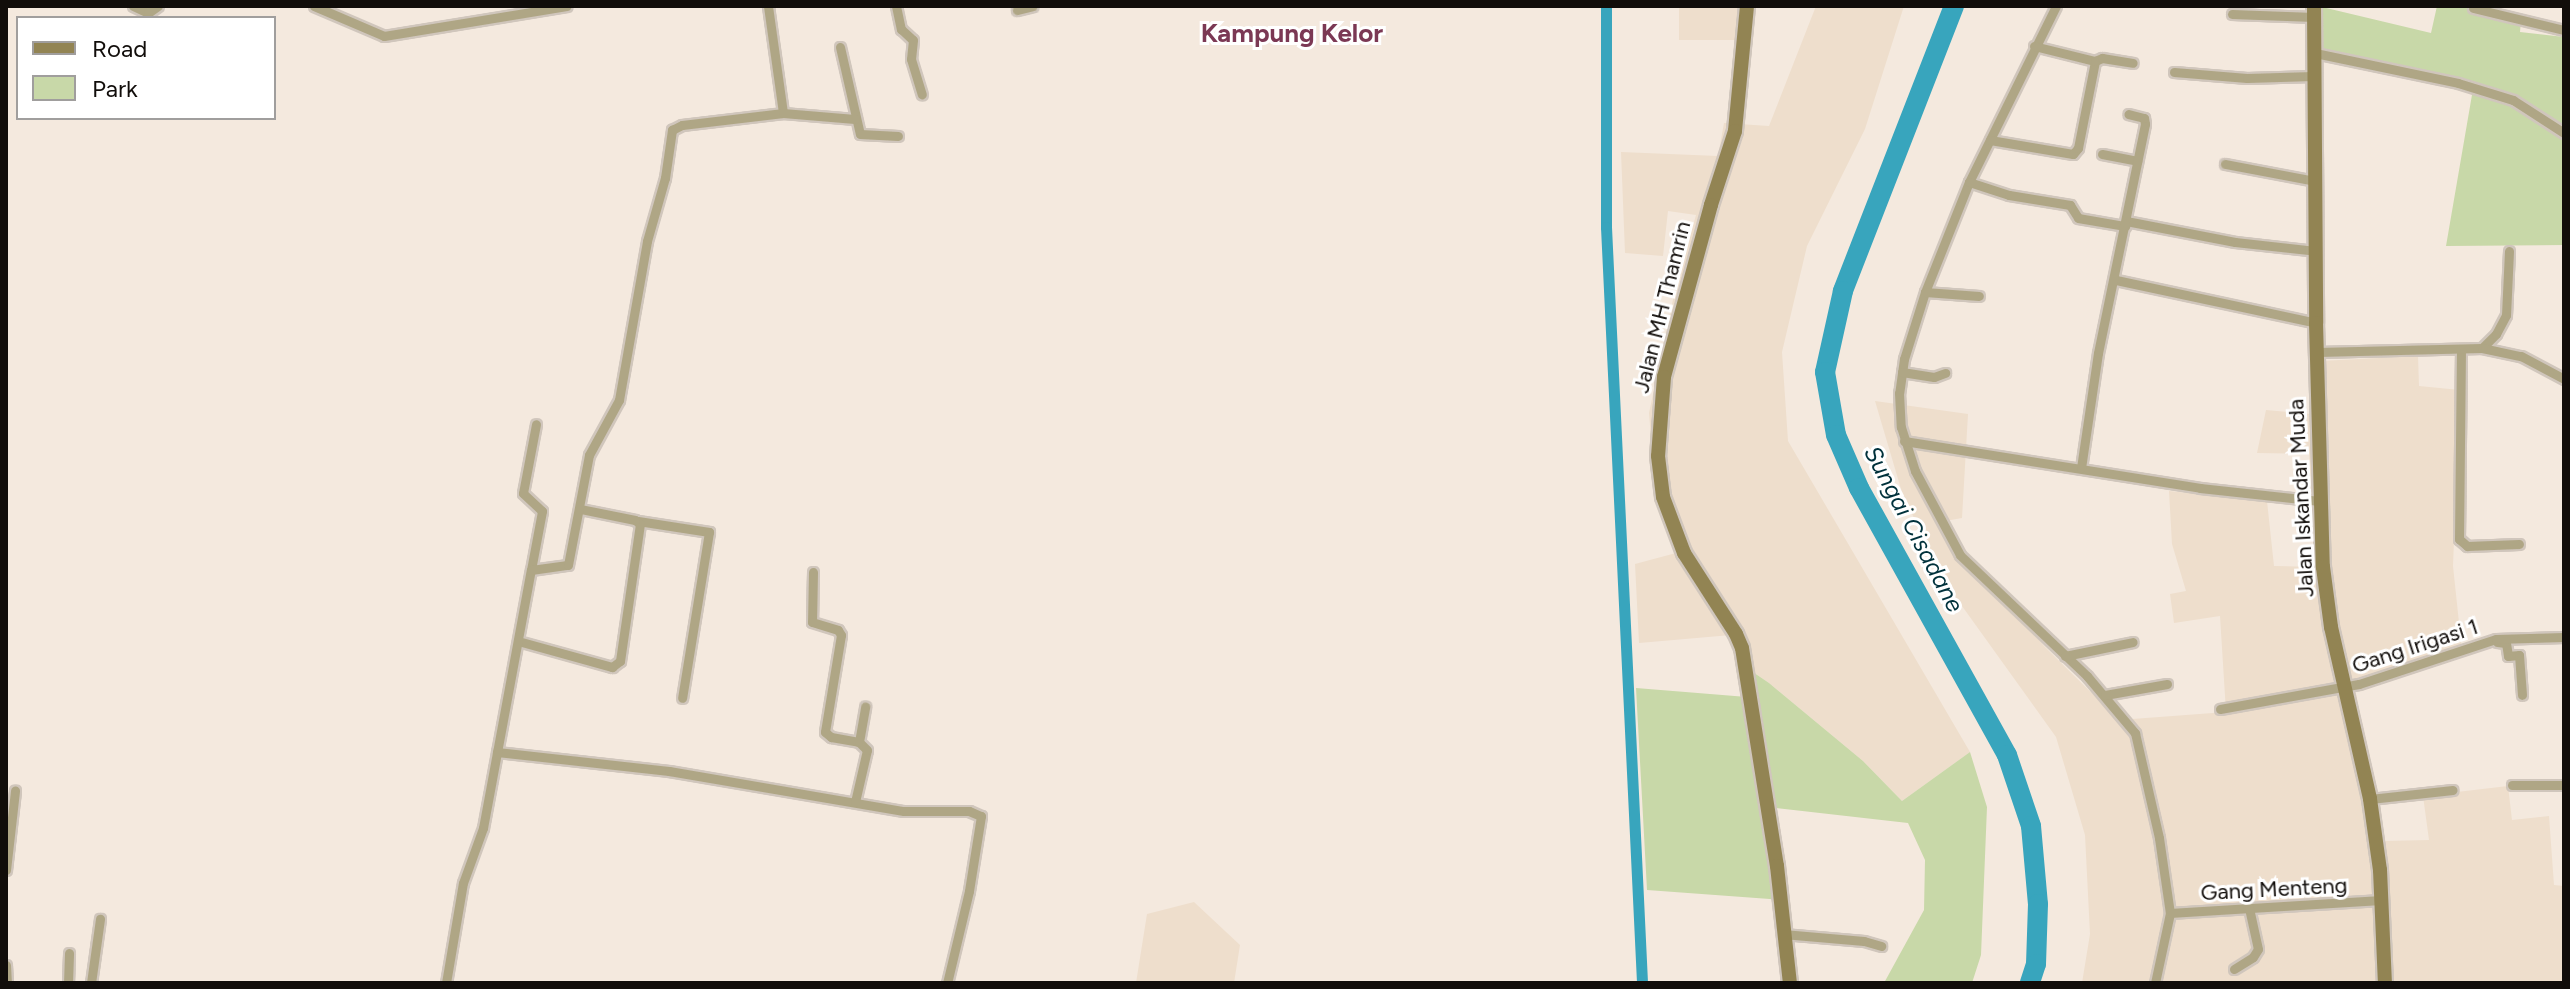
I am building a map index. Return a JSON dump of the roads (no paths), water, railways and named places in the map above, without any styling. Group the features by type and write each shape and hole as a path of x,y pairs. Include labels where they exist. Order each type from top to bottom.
{"street":[{"path":"133,6 148,13 158,6"},
{"path":"314,6 384,36 567,6"},
{"path":"768,6 783,113"},
{"path":"896,6 901,29 913,40 911,59 922,94"},
{"path":"1017,10 1033,6"},
{"name":"Jalan MH Thamrin","path":"1747,6 1735,131 1711,205 1664,377 1658,456 1663,497 1684,553 1742,648 1777,866 1790,983"},
{"path":"2056,6 1969,182 1925,292 1902,372 1899,411 1904,441 1915,471 1960,555 2105,695 2137,738 2159,838 2170,913 2155,983"},
{"path":"2473,8 2564,30"},
{"path":"2232,14 2314,12"},
{"name":"Jalan Iskandar Muda","path":"2314,12 2319,501 2331,627 2370,799 2381,900 2385,983"},
{"path":"2034,46 2095,61 2102,58 2133,63"},
{"path":"840,47 855,119 862,135 898,136"},
{"path":"2315,53 2458,83 2513,100 2564,133"},
{"path":"1990,140 2073,154 2078,148 2095,61"},
{"path":"2174,72 2247,78 2313,76"},
{"path":"531,570 568,565 589,455 619,400 647,241 675,127 783,113 855,119"},
{"path":"2081,468 2098,353 2116,280 2146,119 2128,114"},
{"path":"2102,154 2137,161"},
{"path":"2225,164 2315,181"},
{"path":"1969,182 2009,195 2070,205 2078,218 2316,251"},
{"path":"2482,348 2496,334 2506,315 2509,251"},
{"path":"2116,280 2316,323"},
{"path":"1925,292 1979,296"},
{"path":"2317,352 2482,348 2521,356 2564,379"},
{"path":"2461,349 2459,539 2467,546 2519,544"},
{"path":"1902,372 1934,377 1945,373"},
{"path":"446,983 463,883 483,828 542,511 523,493 536,424"},
{"path":"1904,441 2200,488 2319,501"},
{"path":"581,509 709,532 682,698"},
{"path":"518,641 617,666 638,521"},
{"path":"813,572 812,622 838,630 841,635 825,732 831,737 859,742 867,750 855,802"},
{"name":"Gang Irigasi 1","path":"2220,709 2346,694 2496,640 2564,637"},
{"path":"2496,640 2506,643 2508,656 2519,655 2522,695"},
{"path":"2065,656 2133,642"},
{"path":"2105,695 2167,684"},
{"path":"859,742 865,707"},
{"path":"497,752 669,771 927,813 969,811 982,818 947,983"},
{"path":"2512,785 2564,785"},
{"path":"2370,799 2453,790"},
{"path":"6,870 15,791"},
{"name":"Gang Menteng","path":"2170,913 2381,900"},
{"path":"2234,969 2253,957 2258,949 2249,908"},
{"path":"91,983 100,919"},
{"path":"1783,934 1864,941 1881,946"},
{"path":"68,983 69,953"},
{"path":"6,965 7,983"}],"waterway":[{"path":"1606,6 1606,227 1642,983"},
{"name":"Sungai Cisadane","path":"1954,6 1843,291 1825,372 1836,435 1859,488 2007,755 2031,826 2038,904 2036,964 2030,983"}],"district":[{"name":"Kampung Kelor","path":"1292,34"}]}
